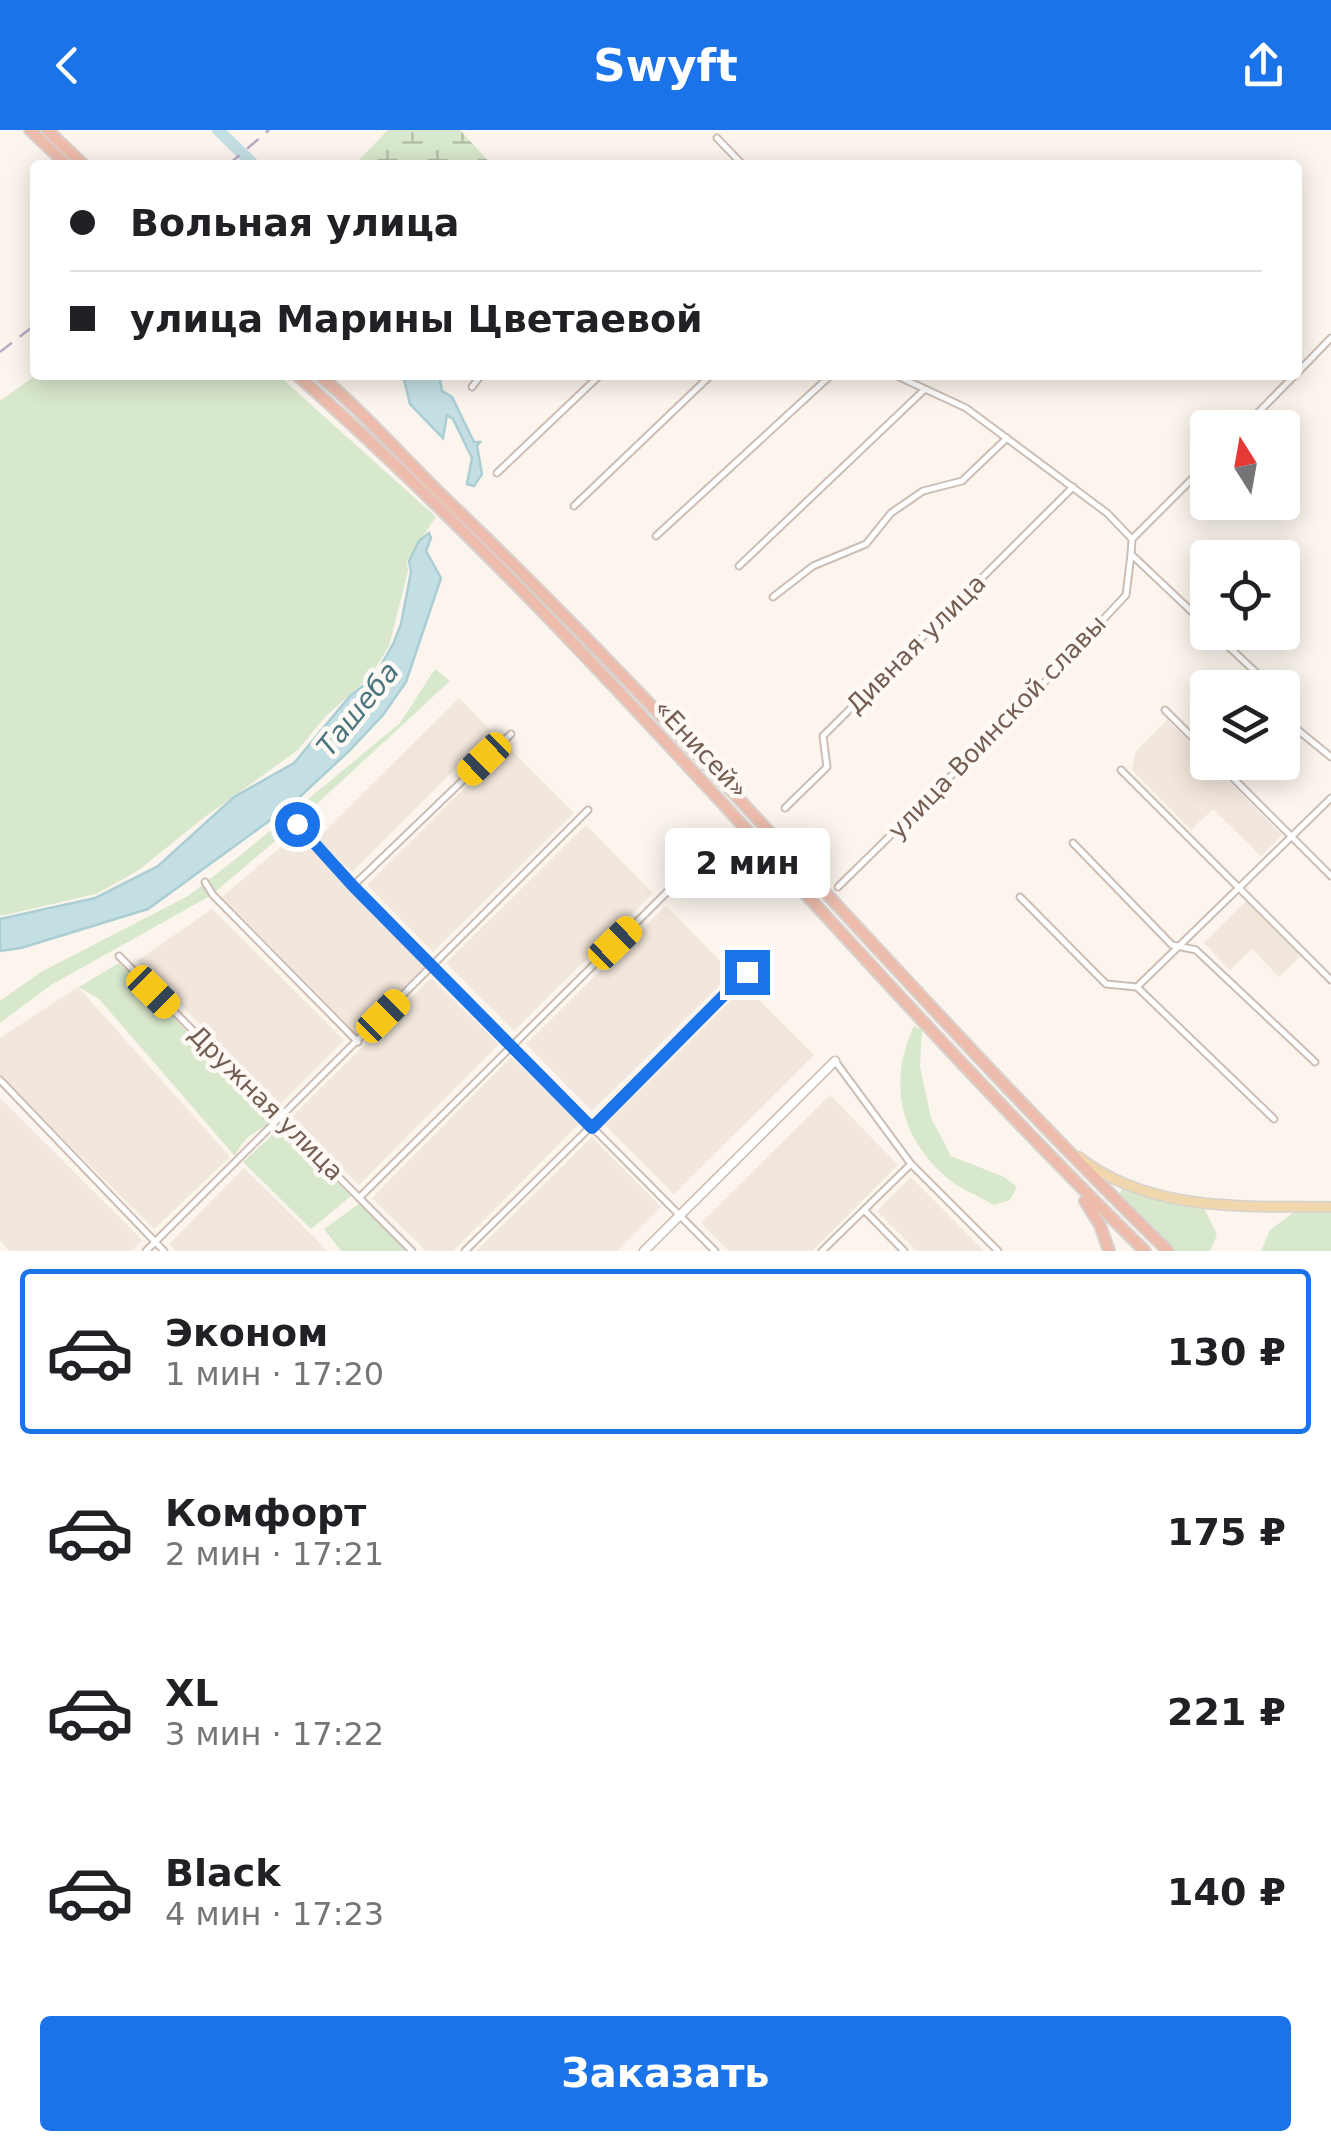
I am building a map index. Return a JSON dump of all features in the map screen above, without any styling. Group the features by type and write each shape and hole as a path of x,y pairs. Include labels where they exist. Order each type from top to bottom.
{"highway":[{"path":"30,130 62,160"},
{"path":"47,130 79,160"},
{"name":"«Енисей»","path":"302,380 516,581 696,771 1046,1154 1145,1251"},
{"name":"«Енисей»","path":"326,380 532,581 684,738 1053,1136 1168,1251"},
{"path":"1046,1154 1090,1207 1109,1251"}],"main road":[{"path":"1053,1136 1110,1176 1152,1194 1212,1204 1331,1207"}],"street":[{"path":"717,138 739,160"},
{"path":"1302,368 1331,338"},
{"path":"472,387 477,380"},
{"path":"497,473 595,380"},
{"path":"574,506 707,380"},
{"path":"656,536 826,380"},
{"path":"905,380 966,408 1107,513 1132,539 1190,481"},
{"path":"1261,410 1290,380"},
{"path":"738,566 924,390"},
{"path":"772,597 813,566 866,544 890,514 924,492 962,480 1007,438"},
{"name":"Дивная улица","path":"785,808 827,767 822,736 1073,487"},
{"name":"улица Воинской славы","path":"838,887 1026,702 1126,595 1132,539"},
{"path":"1131,554 1190,611"},
{"path":"1232,650 1254,670"},
{"path":"1165,710 1190,735"},
{"path":"1300,732 1331,757"},
{"path":"353,886 511,734"},
{"path":"1121,770 1331,980"},
{"path":"1235,780 1331,876"},
{"path":"1137,987 1331,798"},
{"path":"146,1251 588,810"},
{"path":"290,815 353,886 714,1251"},
{"path":"1073,844 1172,945 1196,950 1315,1062"},
{"path":"205,882 213,895 358,1042"},
{"path":"360,1197 668,892"},
{"path":"1020,897 1106,984 1137,987 1274,1119"},
{"name":"Дружная улица","path":"119,956 412,1251"},
{"path":"465,1251 747,972"},
{"path":"644,1251 836,1061 911,1164 998,1251"},
{"path":"0,1080 164,1251"},
{"path":"822,1251 911,1164"},
{"path":"864,1210 904,1251"}],"shaded area":[{"path":"459,698 492,732 352,872 317,839"},
{"path":"1167,720 1190,743 1190,780 1227,780 1282,835 1261,856 1213,809 1191,830 1132,770 1136,751"},
{"path":"507,746 574,813 433,952 367,885"},
{"path":"586,825 653,893 514,1031 446,963"},
{"path":"296,834 428,966 357,1034 222,897"},
{"path":"1246,901 1301,956 1279,977 1252,949 1230,970 1204,943"},
{"path":"666,906 732,973 592,1111 526,1044"},
{"path":"212,909 344,1040 280,1104 137,961"},
{"path":"431,978 499,1044 359,1185 292,1117"},
{"path":"745,986 814,1055 674,1194 605,1125"},
{"path":"78,987 230,1157 154,1229 0,1076 0,1038"},
{"path":"511,1057 580,1123 453,1251 426,1251 372,1198"},
{"path":"830,1095 898,1165 812,1251 729,1251 701,1223"},
{"path":"0,1098 142,1240 131,1251 10,1251 0,1241"},
{"path":"592,1137 661,1207 617,1251 476,1251"},
{"path":"244,1168 327,1251 176,1251 169,1244"},
{"path":"911,1177 984,1251 917,1251 877,1211"}],"green space":[{"path":"388,130 460,130 487,160 359,160"},
{"path":"30,379 284,380 436,517 407,560 408,571 389,646 371,675 324,718 298,750 139,870 96,894 5,915 0,915 0,401"},
{"path":"435,669 450,681 293,826 210,896 51,985 0,1023 0,1001 41,972 188,896 242,854 400,723"},
{"path":"119,963 271,1116 271,1124 249,1136 235,1156 99,999 79,987"},
{"path":"914,1026 922,1030 920,1066 931,1118 951,1156 1004,1177 1017,1187 1010,1200 994,1205 957,1185 930,1161 908,1126 900,1087 901,1067"},
{"path":"281,1127 351,1196 311,1229 243,1162"},
{"path":"1123,1188 1203,1206 1217,1235 1210,1251 1173,1251 1118,1196"},
{"path":"360,1203 407,1251 341,1251 324,1229"},
{"path":"1297,1210 1331,1211 1331,1251 1261,1251 1270,1230"}],"water":[{"path":"404,380 440,380 442,391 452,397 474,442 480,442 477,446 482,474 474,486 467,484 472,458 453,419 447,415 443,438 410,404"},
{"name":"Ташеба","path":"429,533 426,551 441,578 406,682 383,715 349,751 291,805 148,909 0,951 0,919 95,898 158,866 234,797 294,763 350,696 375,676 401,624 411,572 409,561 419,541"}],"waterway":[{"name":"Ташеба","path":"218,130 249,160"}],"railway":[{"path":"234,160 269,130"},
{"path":"0,352 30,329"}],"route":[{"path":"297,824 592,1128 747,972"}]}
